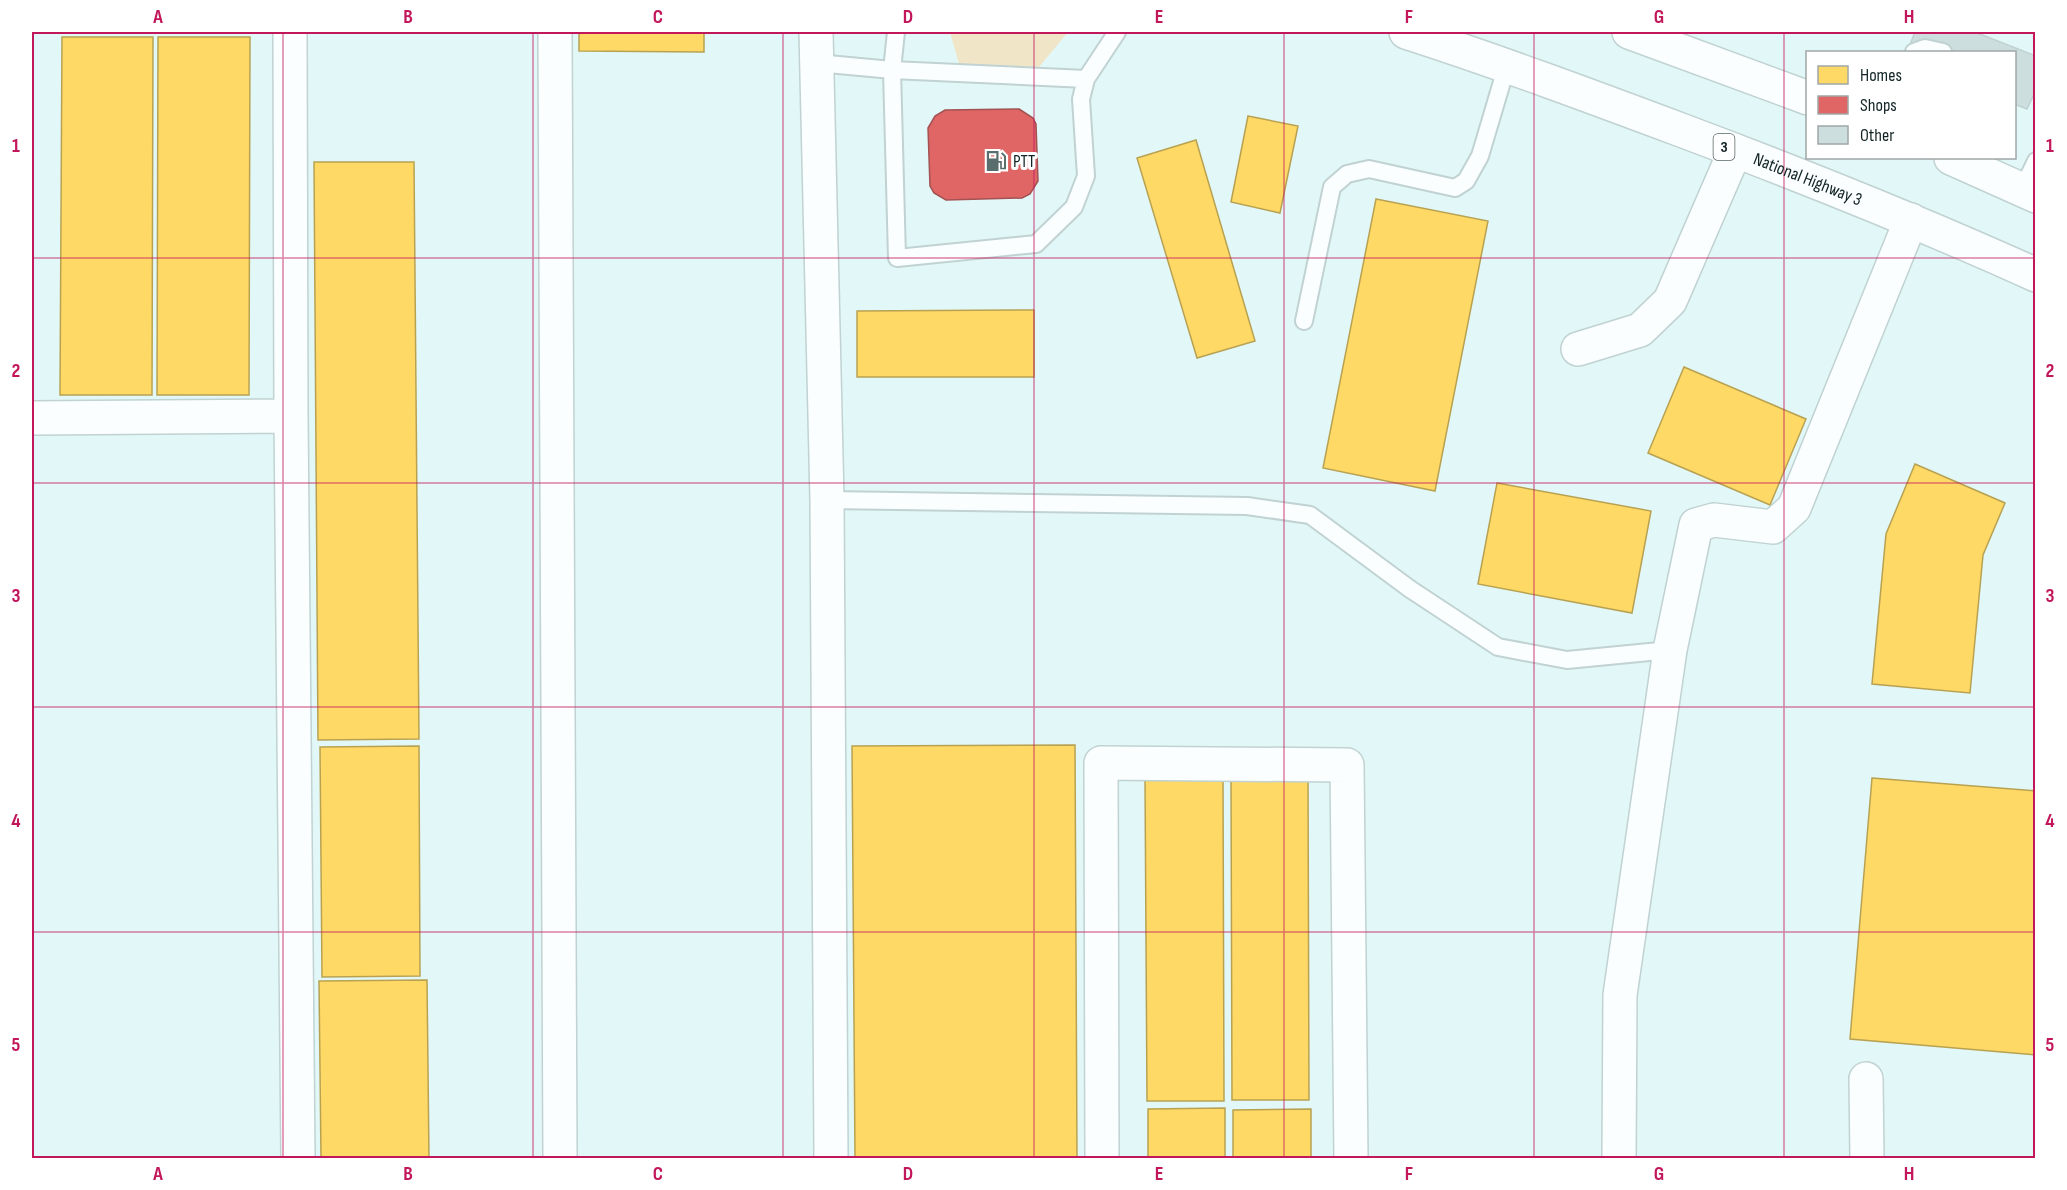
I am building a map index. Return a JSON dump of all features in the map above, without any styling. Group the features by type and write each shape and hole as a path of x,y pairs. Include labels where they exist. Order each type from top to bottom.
{"main road":[{"path":"290,32 298,1158"},
{"path":"555,32 560,1158"},
{"name":"National Highway 3","path":"1406,32 1506,65 1735,151 1911,220 2036,275"},
{"path":"1629,32 1806,97"},
{"path":"817,47 827,500 831,1158"},
{"path":"1578,349 1640,330 1670,301 1735,151"},
{"path":"1969,161 2029,193"},
{"path":"1619,1158 1620,995 1670,650 1696,525 1714,520 1773,527 1794,508 1911,220"},
{"path":"32,417 291,416"},
{"path":"1102,1158 1101,763 1347,765 1351,1158"},
{"path":"1866,1079 1867,1158"}],"lane":[{"path":"896,32 892,70 897,258 1036,244 1074,207 1086,176 1081,99 1086,79 1117,32"},
{"path":"817,47 892,70 1086,79"},
{"path":"1917,51 1925,48 1938,51"},
{"path":"1304,321 1332,188 1347,174 1370,169 1455,188 1466,181 1480,156 1506,65"},
{"path":"2029,193 2036,161"},
{"path":"827,500 1247,506 1310,515 1410,589 1498,646 1567,660 1670,650"}],"shaded area":[{"path":"950,32 1068,32 1039,67 959,64"}],"building: Homes":[{"path":"579,32 704,32 704,52 579,51"},
{"path":"62,37 153,37 152,395 60,395"},
{"path":"158,37 250,37 249,395 157,395"},
{"path":"1248,116 1298,126 1280,213 1231,202"},
{"path":"1196,140 1255,341 1197,358 1137,158"},
{"path":"314,162 414,162 419,739 318,740"},
{"path":"1376,199 1488,221 1435,491 1323,468"},
{"path":"1034,310 1034,377 857,377 857,311"},
{"path":"1684,367 1806,419 1770,505 1648,453"},
{"path":"1915,464 2005,503 1983,555 1970,693 1872,684 1886,534"},
{"path":"1497,483 1651,511 1632,613 1478,584"},
{"path":"1075,745 1077,1158 855,1158 852,746"},
{"path":"419,746 420,976 322,977 320,747"},
{"path":"1308,776 1309,1100 1232,1100 1231,777"},
{"path":"1223,777 1224,1101 1147,1101 1145,778"},
{"path":"1872,778 2036,791 2036,1055 1850,1039"},
{"path":"427,980 429,1158 321,1158 319,981"},
{"path":"1225,1108 1225,1158 1148,1158 1148,1109"},
{"path":"1311,1109 1311,1158 1233,1158 1233,1110"}],"building: Shops":[{"path":"1019,109 1033,118 1036,124 1038,181 1030,194 1022,198 946,200 934,193 930,186 928,128 935,116 945,110"}],"building: Other":[{"path":"1915,32 1975,32 2036,56 2036,90 2027,109 2016,105 2016,51 1907,51"}],"place":[{"name":"PTT","path":"996,161"}]}
